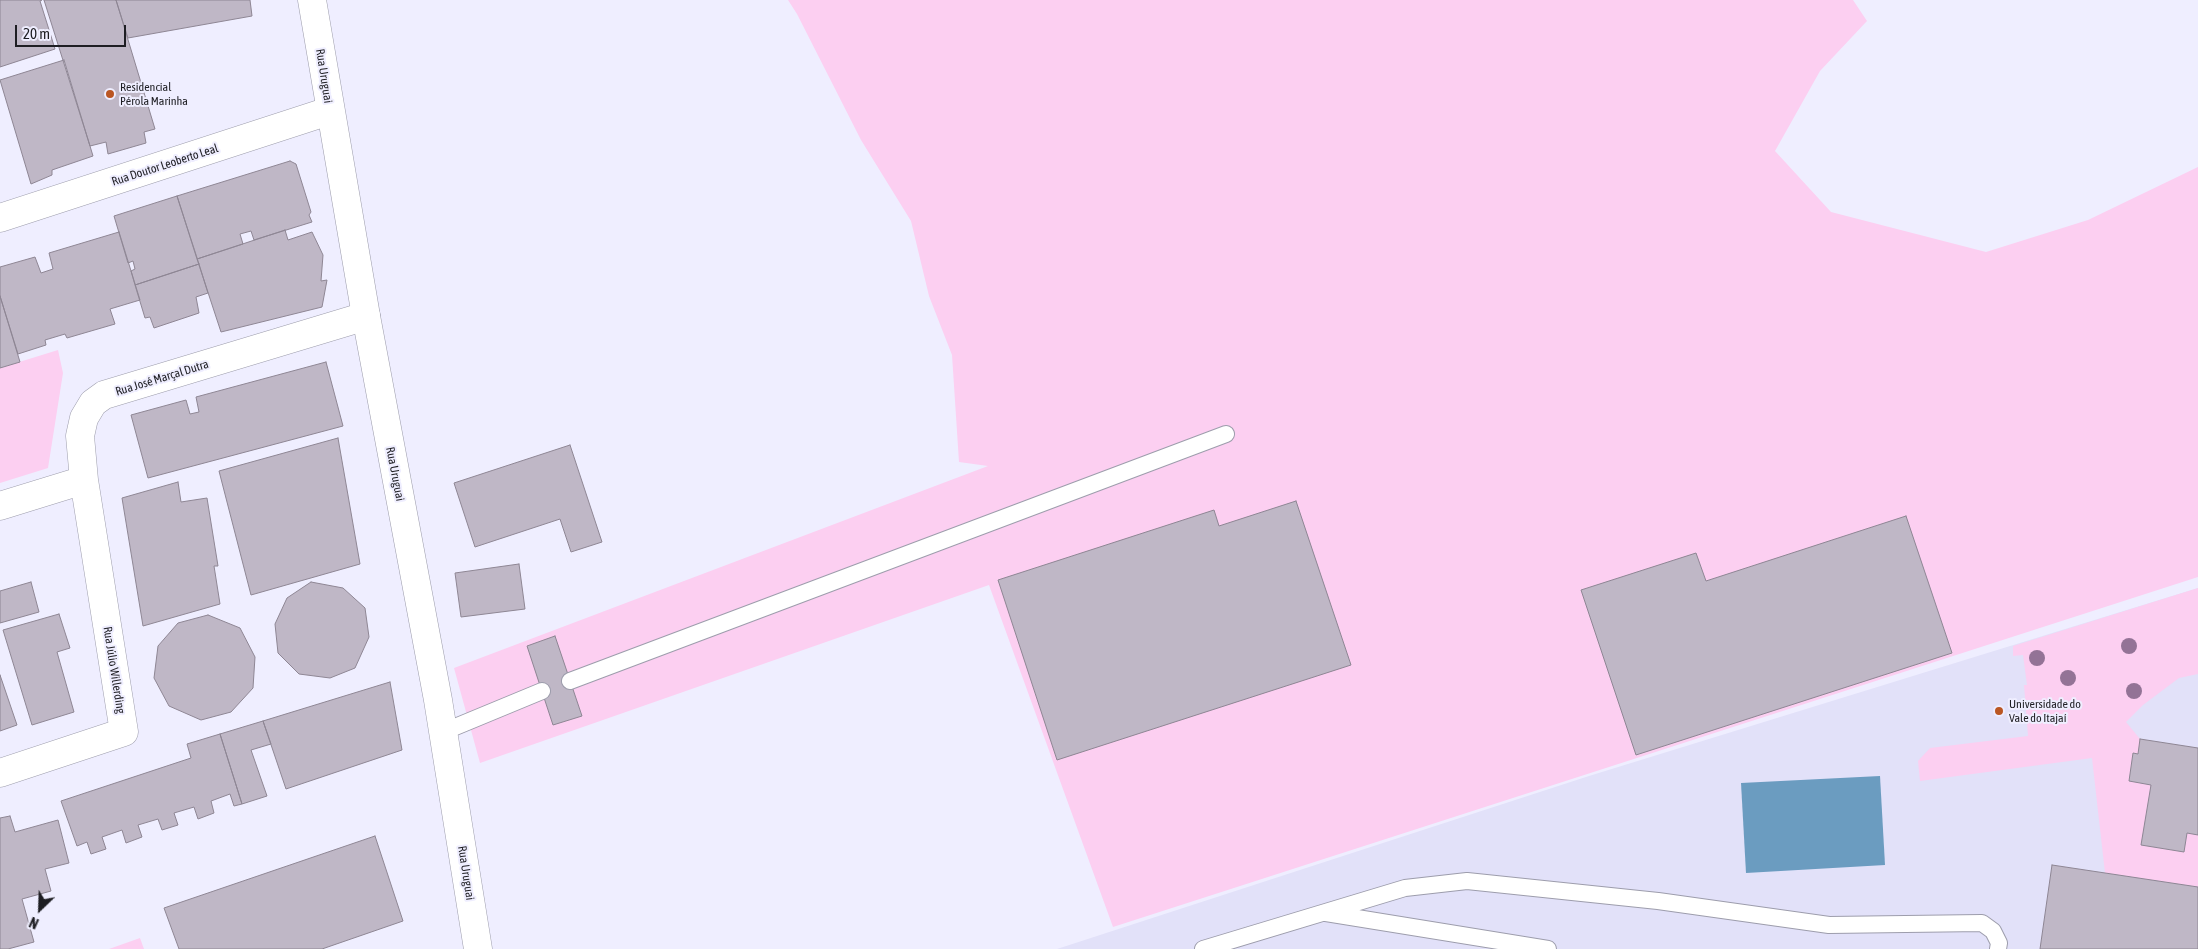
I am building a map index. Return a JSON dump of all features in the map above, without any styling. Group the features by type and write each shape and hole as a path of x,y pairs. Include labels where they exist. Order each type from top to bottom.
{"street":[{"name":"Rua Uruguai","path":"312,0 366,316 442,732 478,949"},
{"name":"Rua Doutor Leoberto Leal","path":"0,218 330,111"},
{"name":"Rua José Marçal Dutra","path":"84,480 80,436 84,418 93,403 104,395 366,316"},
{"path":"0,506 84,480"},
{"name":"Rua Júlio Willerding","path":"0,773 124,732 84,480"}],"lane":[{"path":"570,681 1226,434"},
{"path":"442,732 542,691"},
{"path":"1203,949 1405,888 1467,881 1658,901 1829,924 1982,924 1993,931 1999,943 1998,949"},
{"path":"1322,912 1548,949"}],"shaded area":[{"path":"788,0 1853,0 1867,21 1820,71 1775,151 1831,212 1986,252 2088,220 2198,167 2198,577 1113,927 989,585 480,763 454,668 988,466 959,462 952,355 929,296 911,221 861,140 797,14"},
{"path":"58,350 63,373 48,468 0,483 0,368"},
{"name":"Universidade do Vale do Itajaí","path":"2198,588 2198,949 1057,949 1589,776"},
{"path":"2198,588 2198,674 2179,678 2143,705 2126,722 2140,739 2138,754 2133,754 2129,781 2151,785 2141,845 2184,852 2187,833 2198,835 2198,887 2105,873 2092,758 1920,781 1918,761 1930,748 2028,736 2024,685 2027,685 2023,655 2013,656 2013,646"},
{"path":"140,938 144,949 109,949"}],"water":[{"path":"1880,776 1885,865 1746,873 1741,783"}],"building":[{"path":"0,0 42,0 40,1 55,49 0,67"},
{"name":"Residencial Pérola Marinha","path":"44,0 116,0 155,129 144,132 146,143 108,154 106,142 90,146"},
{"path":"116,0 250,0 252,16 128,38"},
{"path":"64,60 93,156 52,170 52,175 31,184 0,80"},
{"path":"290,161 296,164 311,212 309,215 312,222 254,240 251,231 240,234 243,244 197,259 177,196"},
{"path":"177,196 199,264 135,285 131,271 135,269 133,261 128,263 114,216"},
{"path":"285,230 288,240 312,232 323,255 321,281 327,280 322,307 221,332 197,259"},
{"path":"119,232 140,300 110,309 115,324 67,338 65,334 45,340 46,345 18,354 0,296 0,267 35,257 41,273 53,269 49,253"},
{"path":"199,264 208,293 196,297 199,313 154,328 150,317 145,318 135,285"},
{"path":"0,296 20,362 0,368"},
{"path":"326,362 343,426 148,478 131,415 186,400 190,414 199,412 196,397"},
{"path":"338,438 360,564 251,595 219,471"},
{"path":"570,445 602,542 571,552 560,519 475,547 454,483"},
{"path":"178,482 181,502 207,498 218,566 214,566 220,604 143,626 122,498"},
{"path":"1296,501 1351,665 1057,760 998,580 1214,510 1219,526"},
{"path":"1906,516 1952,653 1636,755 1581,590 1696,553 1706,581"},
{"path":"519,564 525,609 461,617 455,573"},
{"path":"31,582 39,612 0,623 0,591"},
{"path":"311,582 343,588 365,608 369,637 355,668 330,678 299,674 278,653 275,624 287,598"},
{"path":"59,614 70,648 57,652 74,712 32,725 3,630"},
{"path":"208,615 240,628 255,657 253,688 231,712 201,720 169,706 154,678 158,646 178,623"},
{"path":"555,636 582,716 553,725 527,646"},
{"path":"0,675 17,725 0,731"},
{"path":"390,682 402,750 286,789 263,721"},
{"path":"263,721 271,744 251,750 267,796 242,804 220,734"},
{"path":"220,734 242,804 234,806 230,794 211,801 214,813 198,819 194,807 174,813 178,825 162,830 158,819 138,825 142,837 126,843 122,830 102,837 106,849 91,854 87,842 77,846 61,801 191,758 187,744"},
{"path":"2140,739 2198,748 2198,835 2187,833 2184,852 2141,845 2151,785 2129,781 2133,753 2138,754"},
{"path":"10,816 15,832 58,820 69,863 45,869 51,891 22,899 34,942 8,949 0,949 0,818"},
{"path":"375,836 403,921 322,949 179,949 164,908"},
{"path":"2052,865 2198,887 2198,949 2040,949"}],"place":[{"name":"Residencial Pérola Marinha","path":"110,94"},
{"name":"Universidade do Vale do Itajaí","path":"1999,711"}]}
